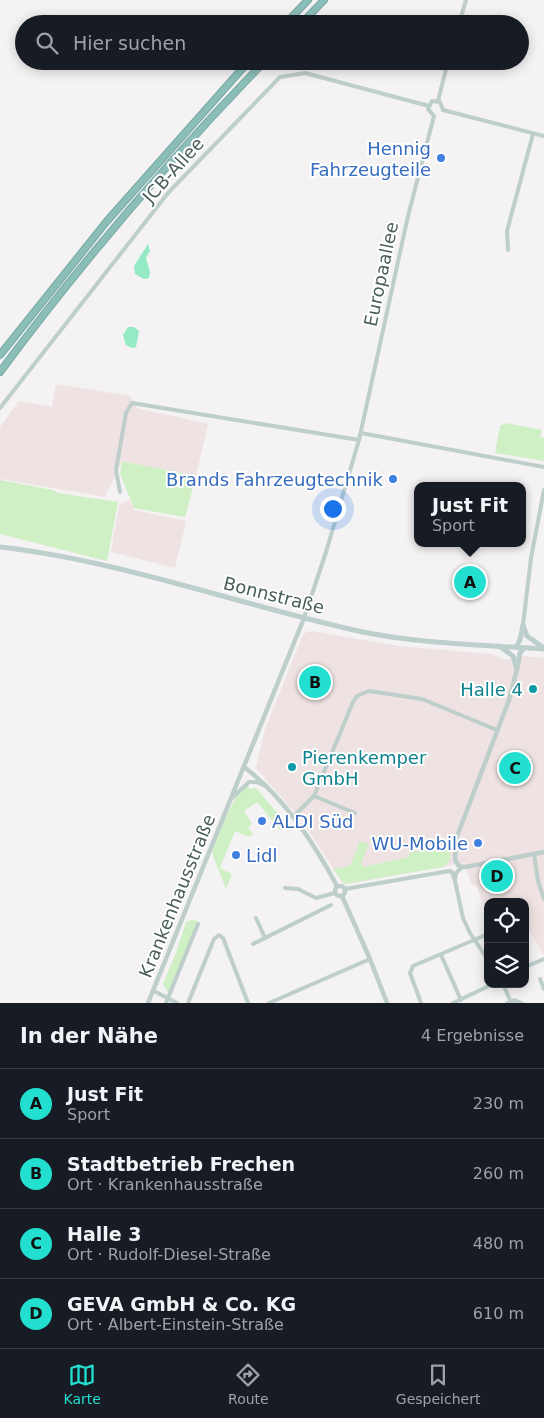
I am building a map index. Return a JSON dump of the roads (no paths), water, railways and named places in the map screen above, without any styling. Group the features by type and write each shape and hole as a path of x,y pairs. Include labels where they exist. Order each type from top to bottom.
{"highway":[{"path":"294,15 308,0"},
{"path":"310,15 324,0"},
{"path":"0,355 113,214 241,70"},
{"path":"0,372 115,229 257,70"}],"main road":[{"name":"Bonnstraße","path":"0,547 98,565 304,618 390,637 544,648"},
{"path":"516,647 520,640 523,625"},
{"path":"523,625 528,636 544,648"},
{"path":"499,646 512,656 517,669"},
{"path":"517,669 524,648"}],"street":[{"path":"462,15 466,0"},
{"path":"438,100 446,70"},
{"name":"JCB-Allee","path":"0,408 168,193 280,77 305,73 429,106"},
{"path":"438,100 432,101 429,111 434,116 440,115 444,110"},
{"path":"438,100 443,105 444,110"},
{"path":"444,110 544,136"},
{"name":"Europaallee","path":"304,618 326,552 359,440 408,216 434,116"},
{"path":"508,250 506,231 533,134"},
{"path":"120,492 116,470 126,413 132,404 359,440"},
{"path":"360,433 544,468"},
{"path":"523,625 544,490"},
{"name":"Krankenhausstraße","path":"148,1003 304,618"},
{"path":"517,669 510,700 456,839 455,860 462,867 469,867 544,852"},
{"path":"293,817 314,796 353,702 363,692 369,691 422,699 497,730"},
{"path":"244,767 265,786 293,817 315,847 337,886 341,886 344,890"},
{"name":"Krankenhausstraße","path":"231,799 249,782 257,782 265,786"},
{"path":"314,796 354,813"},
{"path":"534,854 538,881 544,899"},
{"path":"455,881 457,872 462,867"},
{"path":"344,890 452,872 463,918 484,954"},
{"path":"335,893 337,886"},
{"path":"285,888 298,889 319,898 335,893 342,896"},
{"path":"344,890 342,896 387,1003"},
{"path":"319,898 322,909"},
{"path":"253,944 331,905"},
{"path":"256,918 266,938"},
{"path":"167,1001 198,924"},
{"path":"188,1003 214,939 218,935 223,938 248,1003"},
{"path":"421,1003 410,969 484,936"},
{"path":"441,955 461,1000"},
{"path":"269,1003 370,959"},
{"path":"529,965 544,959"},
{"path":"540,979 544,989"},
{"path":"453,1003 485,988"},
{"path":"505,988 510,1002 514,1000 522,1003"},
{"path":"154,991 167,1001 176,1003"}],"place":[{"name":"Hennig Fahrzeugteile","path":"441,158"},
{"name":"Brands Fahrzeugtechnik","path":"393,479"},
{"name":"Just Fit","path":"470,582"},
{"name":"Stadtbetrieb Frechen","path":"315,682"},
{"name":"Halle 4","path":"533,689"},
{"name":"Pierenkemper GmbH","path":"292,767"},
{"name":"Halle 3","path":"515,768"},
{"name":"ALDI Süd","path":"262,821"},
{"name":"WU-Mobile","path":"478,843"},
{"name":"Lidl","path":"236,855"},
{"name":"GEVA GmbH & Co. KG","path":"497,876"}]}
